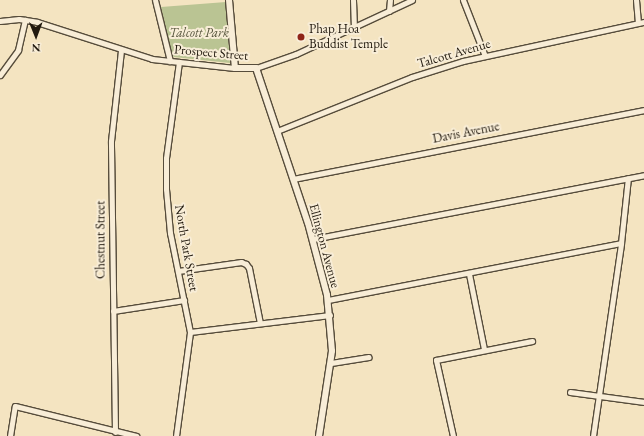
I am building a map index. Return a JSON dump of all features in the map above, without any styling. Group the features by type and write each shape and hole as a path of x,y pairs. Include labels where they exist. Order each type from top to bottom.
{"street":[{"path":"155,0 170,61"},
{"path":"229,0 235,68"},
{"path":"353,0 354,27"},
{"path":"388,11 390,0"},
{"name":"Prospect Street","path":"0,21 25,20 67,30 121,50 170,61 235,68 256,68 284,59 412,0"},
{"path":"463,0 485,56"},
{"path":"636,0 641,23"},
{"path":"0,75 18,50 25,20"},
{"name":"Talcott Avenue","path":"277,130 412,77 485,56 641,23"},
{"name":"Chestnut Street","path":"115,432 112,116 121,50"},
{"name":"North Park Street","path":"176,436 190,332 167,214 166,165 179,62"},
{"name":"Ellington Avenue","path":"256,68 313,239 328,300 330,315 331,363 319,436"},
{"name":"Davis Avenue","path":"293,179 644,110"},
{"path":"313,239 644,175"},
{"path":"593,436 622,243 628,178"},
{"path":"328,300 469,274 622,243"},
{"path":"178,271 242,262 246,264 249,268 260,323"},
{"path":"469,274 484,349"},
{"path":"113,311 184,300"},
{"path":"190,332 330,315"},
{"path":"453,436 436,360 484,349 532,341"},
{"path":"331,363 369,357"},
{"path":"570,392 644,402"},
{"path":"10,436 15,406 136,436"}],"green space":[{"name":"Talcott Park","path":"226,2 230,63 174,57 170,53 161,7"}],"place":[{"name":"Phap Hoa Buddist Temple","path":"301,37"}]}
